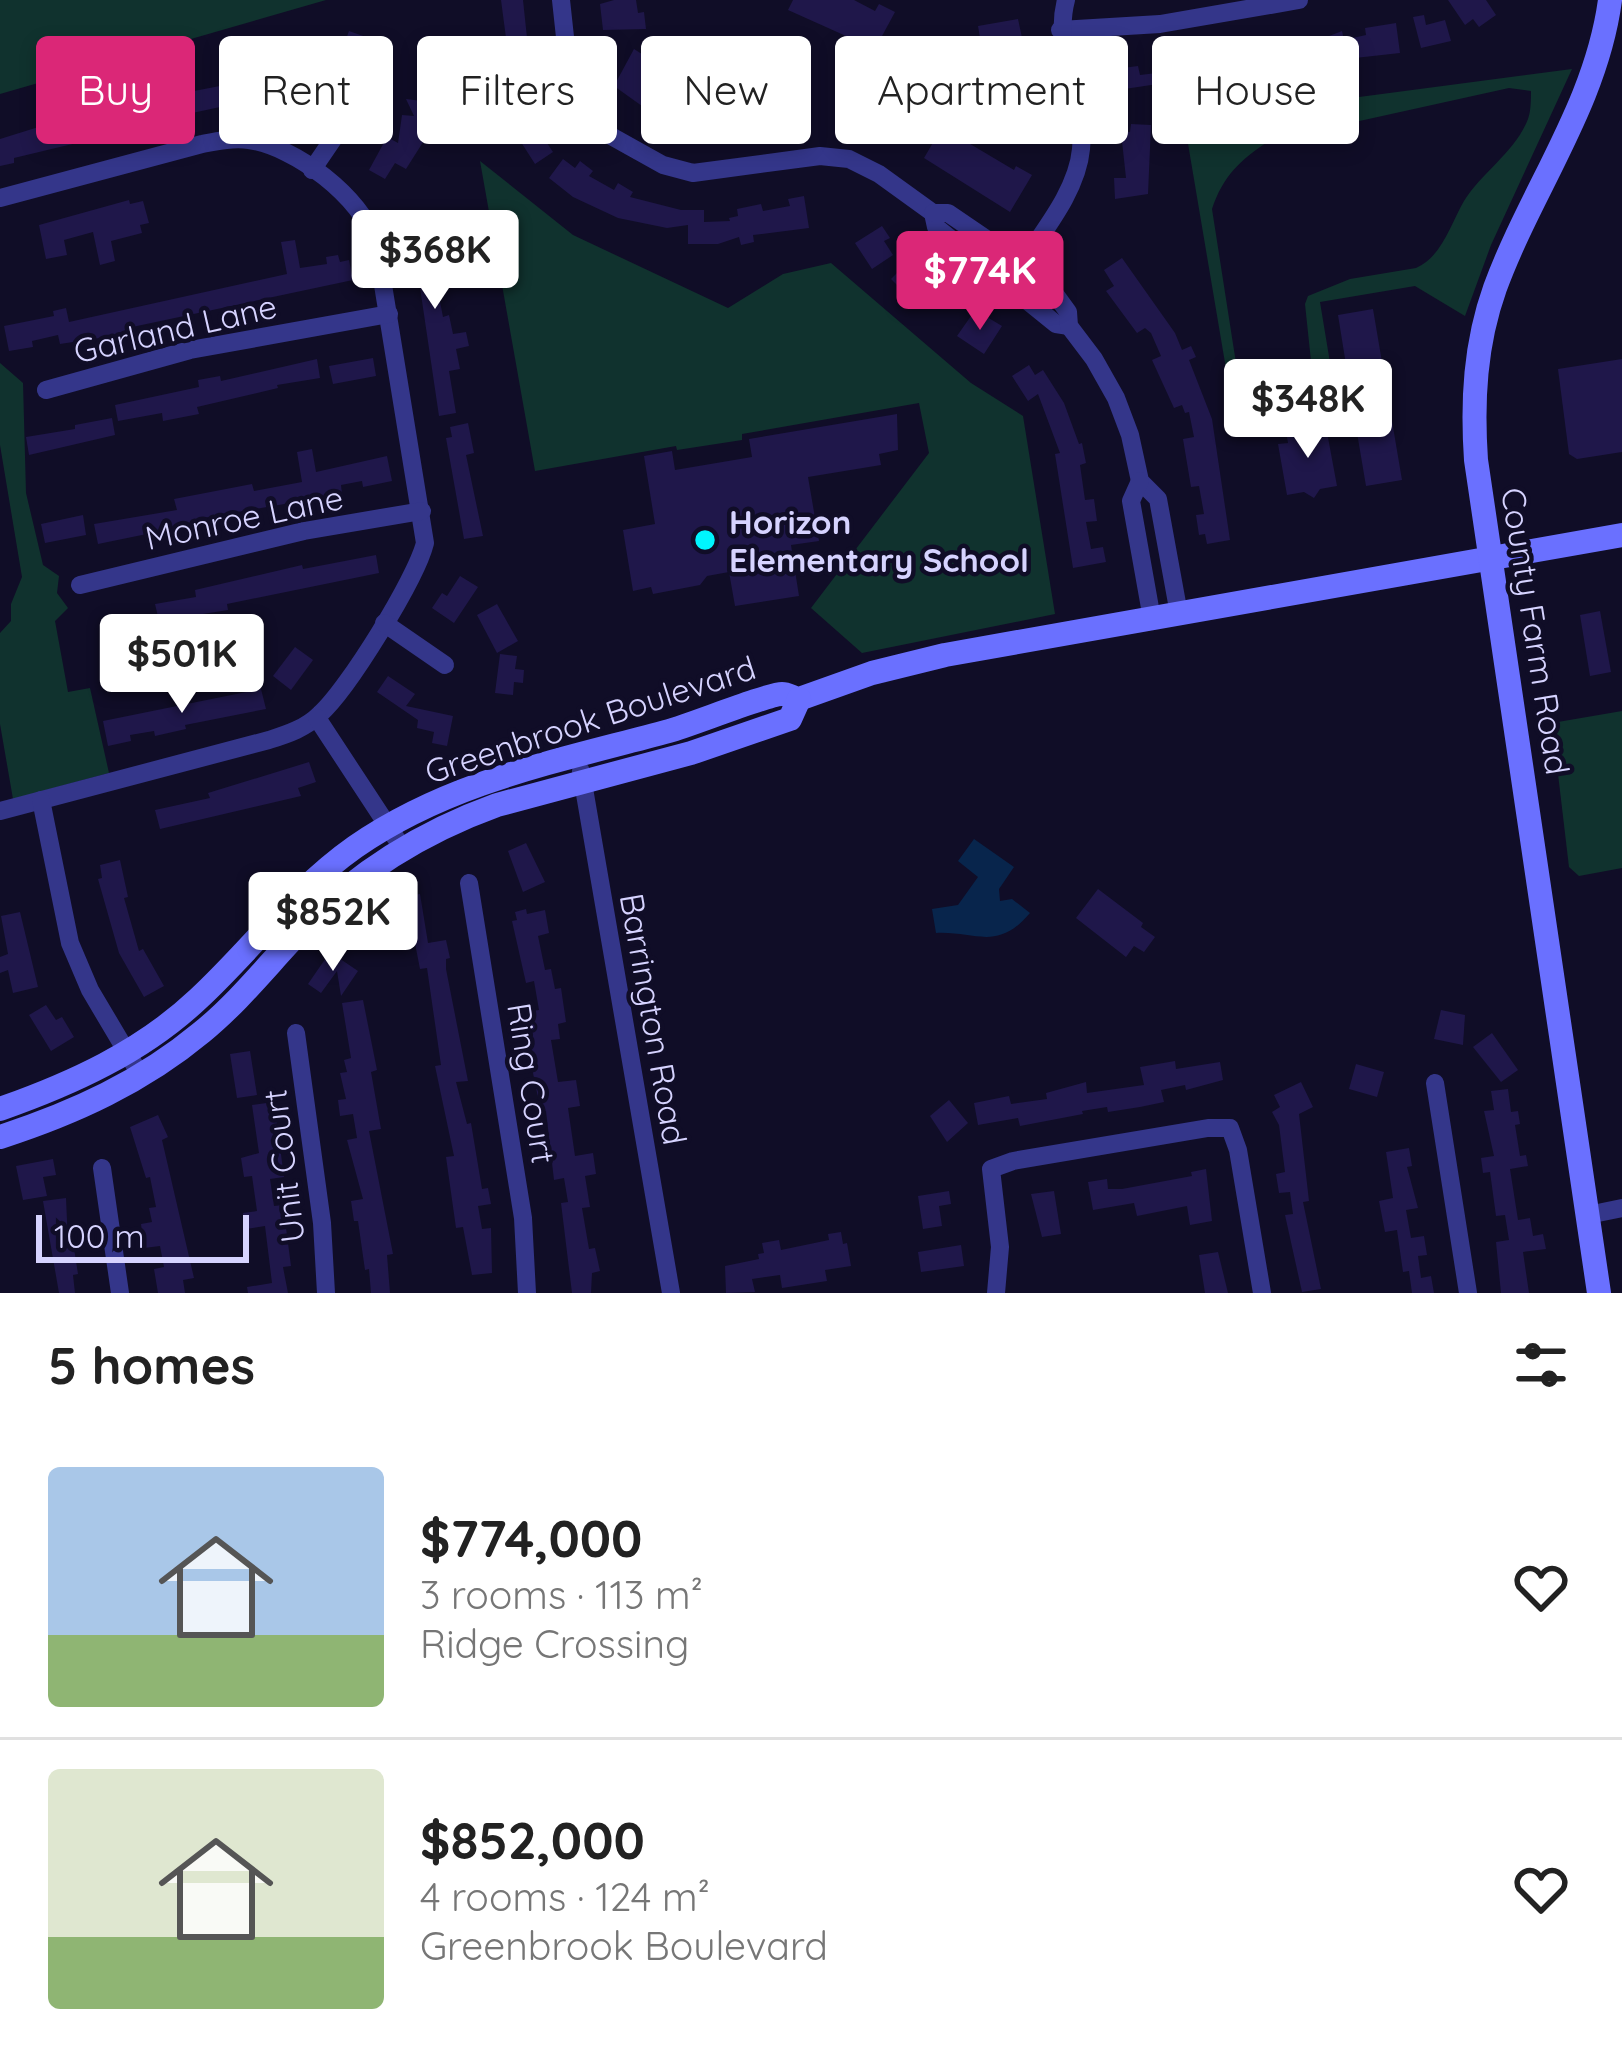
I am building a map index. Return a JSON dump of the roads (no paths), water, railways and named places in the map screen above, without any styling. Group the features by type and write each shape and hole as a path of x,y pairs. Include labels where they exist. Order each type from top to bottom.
{"main road":[{"name":"County Farm Road","path":"1599,1293 1474,436 1474,383 1496,286 1585,95 1601,50 1610,0"},
{"name":"Greenbrook Boulevard","path":"0,1109 81,1077 126,1053 194,1003 323,872 389,825 469,786 674,730 779,694 799,700 920,660 1622,535"},
{"name":"Greenbrook Boulevard","path":"0,1137 77,1110 141,1076 224,1013 338,896 403,849 466,817 692,754 790,719 799,700"}],"street":[{"path":"561,0 569,74 577,100 601,129 628,147 692,173 820,156 849,159 879,174 933,213 958,219 1052,290 1068,312 1069,326 1116,398 1140,481 1158,499 1179,614"},
{"path":"1010,284 1070,187 1081,154 1081,131 1060,30 1066,0"},
{"path":"1060,30 1160,24 1298,0"},
{"path":"0,198 221,140 260,142 342,191 371,226 425,543 417,570 317,718 269,740 0,811"},
{"path":"312,170 330,144"},
{"path":"933,213 937,227 1056,324 1069,326"},
{"name":"Garland Lane","path":"46,390 190,350 389,314"},
{"path":"1140,481 1131,501 1152,619"},
{"name":"Monroe Lane","path":"80,584 282,535 422,512"},
{"path":"384,622 445,665"},
{"path":"317,718 403,849"},
{"name":"Barrington Road","path":"578,754 671,1293"},
{"path":"41,800 70,943 90,990 141,1076"},
{"name":"Ring Court","path":"469,883 523,1218 527,1293"},
{"name":"Unit Court","path":"296,1033 322,1223 326,1293"},
{"path":"1435,1083 1468,1293"},
{"path":"996,1293 1000,1247 991,1169 1012,1161 1230,1128 1238,1150 1262,1293"},
{"path":"102,1168 120,1293"},
{"path":"1588,1215 1622,1208"}],"water":[{"path":"974,839 1014,867 999,889 1000,901 1012,899 1030,913 996,936 936,933 932,909 958,905 978,877 958,861"}],"place":[{"name":"Horizon Elementary School","path":"705,540"}]}
